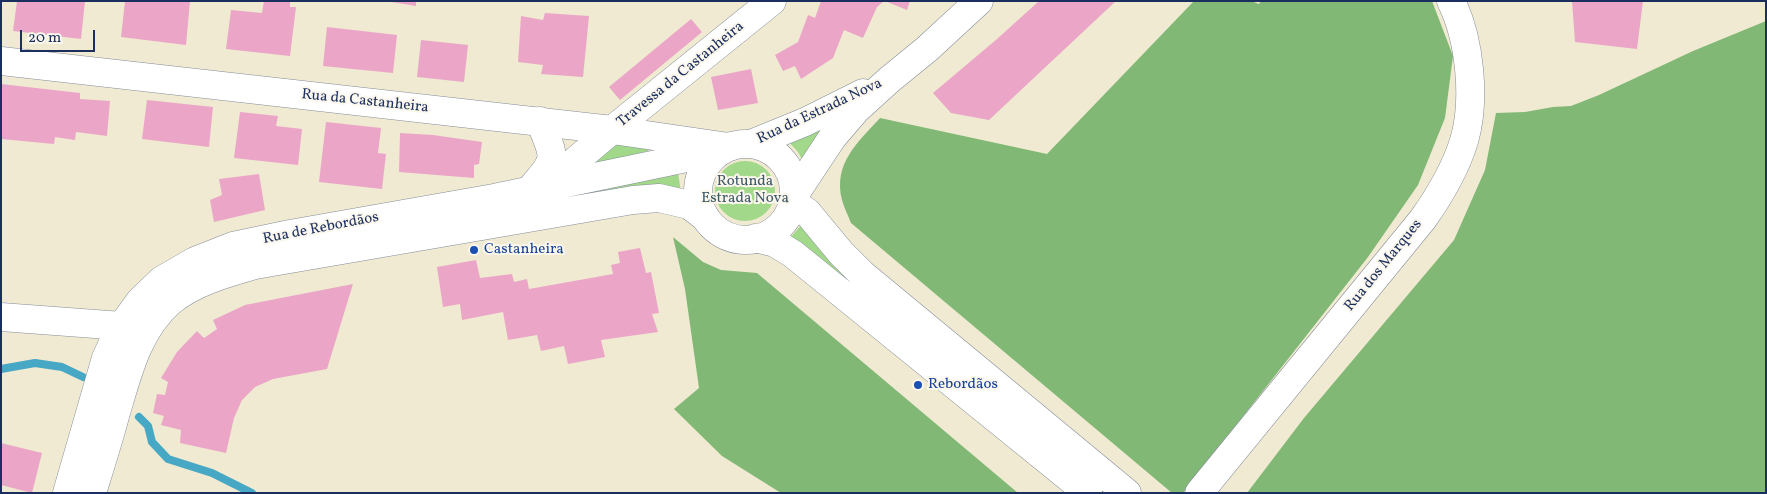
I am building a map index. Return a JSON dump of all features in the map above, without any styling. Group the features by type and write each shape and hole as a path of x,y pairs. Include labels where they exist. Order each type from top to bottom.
{"main road":[{"name":"Travessa da Castanheira","path":"536,189 772,1"},
{"name":"Rua da Estrada Nova","path":"793,198 828,143 844,123 889,80 927,49 979,1"},
{"name":"Rua dos Marques","path":"1199,493 1423,219 1439,196 1454,168 1464,140 1469,109 1470,74 1458,15 1451,1"},
{"name":"Rua da Castanheira","path":"1,60 540,121 733,148"},
{"name":"Rua da Estrada Nova","path":"733,148 805,122 889,80"},
{"path":"536,189 549,169 552,160 552,152 540,121"},
{"path":"761,146 778,156 788,170 794,183 793,198 784,219 772,232 754,238 737,239 727,236 712,226 706,218 698,201 699,182 706,165 733,148 761,146"},
{"name":"Rua de Rebordãos","path":"67,493 106,358 122,326 140,301 162,280 195,261 233,246 290,234 536,189 733,148"},
{"name":"Rua de Rebordãos","path":"92,493 130,364 149,326 171,301 200,284 227,272 255,265 633,200 659,198 689,205 706,218"},
{"path":"793,198 808,212 841,254 877,287 1127,493"},
{"path":"754,238 775,243 794,254 1088,493"},
{"path":"1,318 122,326"}],"green space":[{"path":"1194,1 1251,1 1259,4 1261,1 1432,1 1453,56 1445,118 1418,185 1368,257 1183,493 1172,493 851,223 843,203 840,187 844,165 849,155 855,145 880,118 1047,154"},
{"path":"1766,21 1766,493 1247,493 1304,418 1454,240 1485,170 1496,113 1525,112 1571,106 1693,51"},
{"path":"829,121 805,165 798,152 788,141"},
{"path":"605,143 647,147 650,149 591,166"},
{"name":"Rotunda Estrada Nova","path":"745,161 762,166 770,174 775,191 770,208 762,216 745,221 728,216 720,208 715,191 720,174 728,166"},
{"path":"678,173 681,192 516,205"},
{"path":"803,223 860,289 789,239"},
{"path":"673,237 703,262 721,270 757,273 1018,493 781,493 722,456 674,409 699,388 685,289"}],"building":[{"path":"17,1 85,1 81,39 13,31"},
{"path":"125,1 190,1 186,45 121,37"},
{"path":"264,1 290,1 290,7 296,7 290,56 226,49 231,10 262,13"},
{"path":"385,1 416,1 416,6"},
{"path":"821,1 884,1 877,7 863,38 844,30 833,58 801,79 795,66 783,71 775,55 798,42 808,15 815,18"},
{"path":"885,1 910,1 907,10"},
{"path":"1039,1 1116,1 989,120 951,113 933,93"},
{"path":"1572,1 1643,1 1637,49 1575,42"},
{"path":"545,13 589,16 583,77 541,74 543,65 518,62 521,16 543,20"},
{"path":"691,19 702,32 620,100 609,87"},
{"path":"327,27 397,35 393,73 323,66"},
{"path":"421,40 468,45 464,82 417,77"},
{"path":"751,69 758,103 718,110 711,77"},
{"path":"1,84 80,93 80,99 110,101 107,136 76,132 75,140 55,137 54,144 1,139"},
{"path":"147,100 213,107 209,147 142,139"},
{"path":"240,112 278,116 276,126 302,129 298,165 234,158"},
{"path":"326,122 381,128 378,153 386,154 382,189 319,182"},
{"path":"400,133 433,135 482,142 479,164 474,165 474,178 399,172"},
{"path":"259,174 265,210 214,222 210,200 222,195 219,179"},
{"path":"640,248 646,273 651,272 659,313 652,314 658,332 601,340 605,357 568,364 564,346 541,351 537,335 508,340 503,312 462,320 460,304 443,307 437,267 476,260 480,278 512,274 514,282 527,279 529,289 613,274 611,265 620,263 618,252"},
{"path":"353,284 327,369 273,379 255,387 242,400 234,418 226,453 180,443 181,430 161,425 164,416 153,413 157,394 165,395 168,382 161,378 177,352 197,331 204,338 217,329 213,320 245,305"},
{"path":"1,443 42,453 32,493 1,485"}],"waterway":[{"path":"1,369 35,363 62,367 83,377"},
{"path":"139,417 148,426 152,442 168,459 212,473 252,493"}],"place":[{"name":"Castanheira","path":"474,250"},
{"name":"Rebordãos","path":"918,385"}]}
